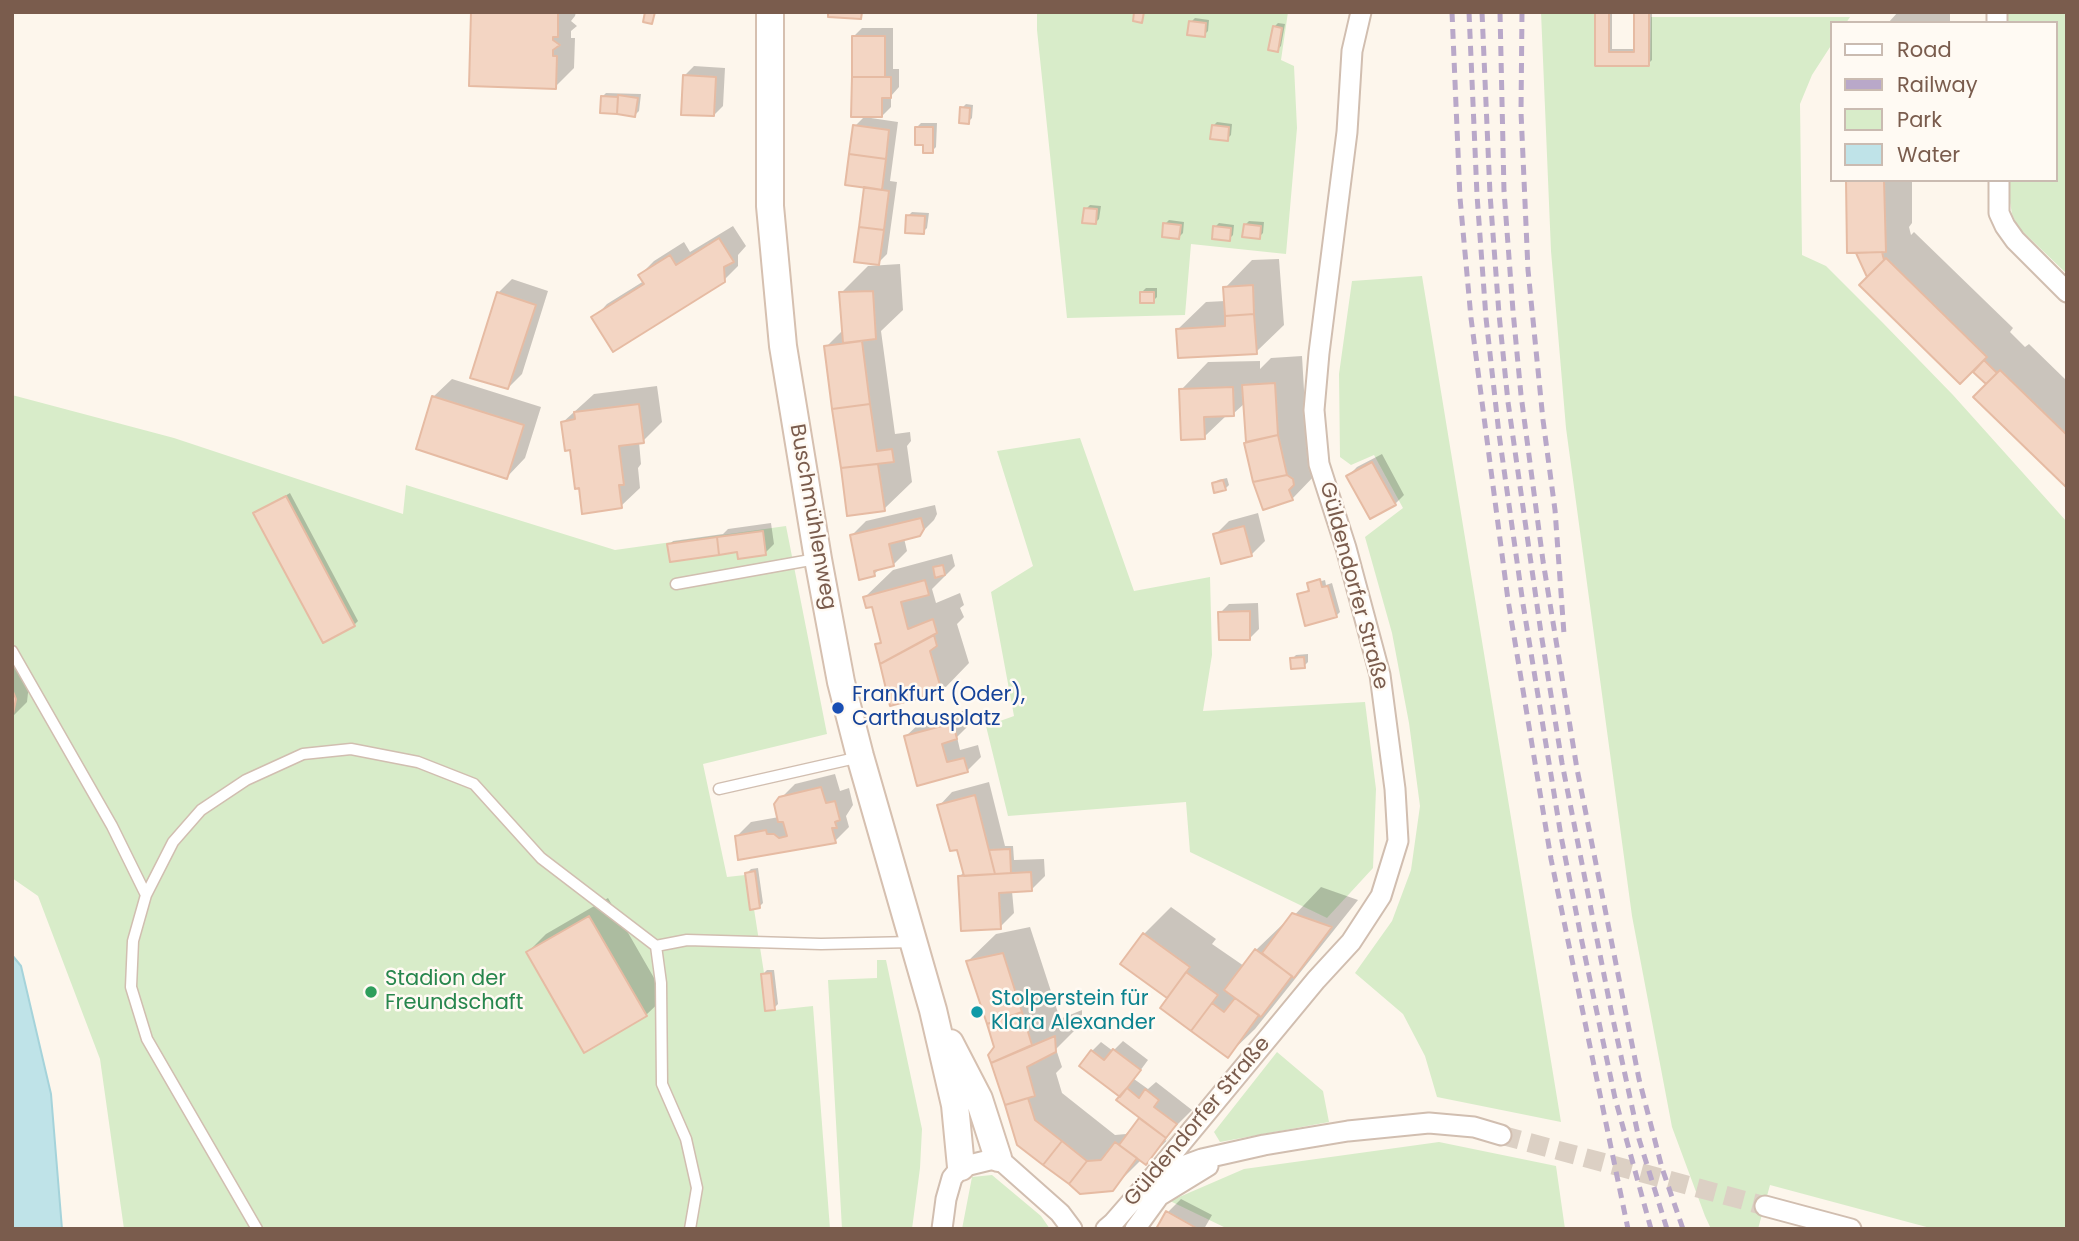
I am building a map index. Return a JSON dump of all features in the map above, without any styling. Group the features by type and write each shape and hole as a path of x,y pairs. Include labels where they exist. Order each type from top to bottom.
{"street":[{"name":"Buschmühlenweg","path":"770,12 770,206 783,346 817,559 860,757 933,1010 955,1105 961,1167"},
{"name":"Güldendorfer Straße","path":"1105,1229 1154,1176 1316,980 1351,942 1381,896 1398,841 1395,789 1380,675 1346,548 1319,464 1314,410 1348,132 1352,51 1361,12"},
{"path":"1999,182 1999,213 2005,226 2015,240 2067,292"},
{"name":"Buschmühlenweg","path":"933,1010 979,1099 998,1158"},
{"path":"1154,1176 1202,1159 1348,1131 1429,1123 1474,1127 1501,1135"},
{"path":"1135,1229 1159,1196 1197,1172 1241,1150"},
{"path":"942,1229 952,1178 961,1167 998,1158 1060,1213 1072,1229"},
{"path":"1765,1206 1851,1229"}],"lane":[{"path":"676,584 817,559"},
{"path":"12,651 112,826 146,895"},
{"path":"257,1229 147,1039 131,987 133,941 146,895 173,842 201,810 246,780 303,754 351,749 418,762 474,783 541,858 656,946 661,984 662,1084 686,1139 697,1188 690,1229"},
{"path":"719,789 860,757"},
{"path":"656,946 687,940 821,944 913,942"}],"green space":[{"path":"1037,12 1288,12 1281,60 1294,66 1297,128 1286,254 1191,244 1185,315 1067,318"},
{"path":"1541,12 1594,12 1594,67 1650,67 1651,17 1850,17 1847,21 1830,21 1830,47 1812,75 1800,104 1802,255 1826,266 1883,323 1953,395 2067,522 2067,1229 1934,1229 1770,1185 1758,1229 1711,1229 1672,1127 1632,916 1566,428 1551,251"},
{"path":"2007,12 2067,12 2067,274 2018,227 2012,214 2009,196 2009,182 2058,182 2058,21 2007,21"},
{"path":"1422,276 1561,1122 1437,1097 1425,1056 1403,1014 1355,973 1392,921 1411,870 1420,806 1409,723 1392,633 1365,537 1403,508 1374,455 1351,465 1340,457 1339,374 1352,281"},
{"name":"Stadion der Freundschaft","path":"12,395 174,438 403,514 406,485 615,550 786,526 827,734 703,764 727,877 745,875 750,910 754,909 764,973 761,974 766,1011 813,1006 830,1229 124,1229 100,1059 38,896 12,878"},
{"path":"1080,438 1134,591 1210,577 1212,655 1203,711 1365,702 1376,789 1373,868 1327,918 1190,852 1186,802 1008,816 986,726 1014,716 991,592 1033,566 997,451"},
{"path":"877,960 886,960 922,1129 920,1168 912,1229 842,1229 828,980 877,978"},
{"path":"1277,1052 1323,1091 1329,1122 1220,1142 1214,1132"},
{"path":"1439,1142 1556,1166 1565,1229 1228,1229 1170,1201 1244,1169"},
{"path":"992,1175 1041,1216 1050,1229 962,1229 972,1177"}],"water":[{"path":"12,955 21,966 51,1094 62,1229 12,1229"}],"building":[{"path":"471,12 558,12 558,37 553,37 560,45 553,50 553,56 557,56 556,89 469,86"},
{"path":"645,12 655,12 652,24 643,22"},
{"path":"828,12 862,12 861,19 828,17"},
{"path":"1134,12 1144,12 1142,23 1133,21"},
{"path":"1595,12 1609,12 1609,52 1634,52 1634,12 1649,12 1649,66 1595,66"},
{"path":"1189,21 1206,23 1205,37 1187,35"},
{"path":"1273,26 1282,28 1278,52 1268,50"},
{"path":"852,36 885,36 885,77 852,77"},
{"path":"683,75 716,77 714,116 681,115"},
{"path":"852,77 891,77 891,98 882,98 882,117 851,117"},
{"path":"618,95 638,98 635,117 617,114"},
{"path":"601,96 618,97 617,114 600,113"},
{"path":"960,107 970,108 969,124 959,123"},
{"path":"853,125 889,130 886,159 849,154"},
{"path":"1212,125 1229,127 1228,141 1210,139"},
{"path":"915,127 933,127 933,153 923,153 923,145 915,145"},
{"path":"849,154 886,159 882,190 845,185"},
{"path":"1846,182 1884,182 1886,252 1847,253"},
{"path":"864,187 889,191 884,230 859,227"},
{"path":"1084,208 1097,209 1096,224 1082,223"},
{"path":"906,215 925,216 924,234 905,233"},
{"path":"1163,223 1181,225 1179,239 1162,237"},
{"path":"1244,224 1261,226 1260,239 1242,237"},
{"path":"1213,226 1231,228 1230,241 1212,239"},
{"path":"859,227 884,230 879,265 854,262"},
{"path":"719,238 734,262 724,267 725,282 613,352 591,317 644,284 638,275 670,255 676,265"},
{"path":"1882,252 1884,260 1867,277 1856,253"},
{"path":"1886,258 1987,357 1960,384 1859,285"},
{"path":"1253,285 1254,314 1225,316 1223,287"},
{"path":"873,291 876,339 843,343 839,292"},
{"path":"497,292 536,305 508,389 470,378"},
{"path":"1140,292 1154,292 1154,303 1140,303"},
{"path":"1254,314 1257,354 1178,358 1176,329 1225,326 1225,316"},
{"path":"862,341 870,404 832,409 824,346"},
{"path":"1984,360 1997,373 1986,384 1973,372"},
{"path":"2000,370 2067,435 2067,488 1973,397"},
{"path":"1275,383 1278,435 1246,442 1242,385"},
{"path":"1233,387 1234,416 1204,417 1205,439 1181,440 1179,389"},
{"path":"432,396 524,425 507,479 416,449"},
{"path":"639,404 644,443 619,446 624,485 619,485 622,508 582,514 579,488 575,489 570,450 565,451 561,422 575,419 574,412"},
{"path":"870,404 877,451 892,449 894,462 841,468 832,409"},
{"path":"1278,435 1287,475 1253,482 1244,443"},
{"path":"1372,462 1396,505 1370,519 1346,476"},
{"path":"878,464 885,511 847,516 841,468"},
{"path":"1287,475 1293,479 1294,485 1289,490 1293,500 1263,510 1253,482"},
{"path":"1223,480 1226,490 1214,493 1212,483"},
{"path":"286,496 355,626 323,643 253,513"},
{"path":"921,518 924,529 920,536 889,544 894,566 874,571 875,576 859,580 850,535"},
{"path":"1244,526 1252,556 1221,564 1213,534"},
{"path":"763,531 766,555 738,559 737,552 719,555 717,537"},
{"path":"717,537 719,555 670,562 667,544"},
{"path":"943,565 945,575 935,578 933,567"},
{"path":"1320,579 1322,587 1328,586 1337,617 1305,626 1297,594 1309,591 1307,583"},
{"path":"925,580 929,595 901,602 908,629 933,619 937,633 880,664 875,644 881,643 872,607 866,608 863,597"},
{"path":"1250,611 1250,640 1219,640 1218,612"},
{"path":"934,635 937,646 930,651 942,692 890,706 880,664"},
{"path":"1304,657 1305,668 1291,669 1290,658"},
{"path":"12,689 16,699 12,719"},
{"path":"953,723 957,739 942,744 947,762 964,758 968,772 917,786 904,736"},
{"path":"821,787 826,803 835,801 840,820 835,822 837,828 832,828 836,843 738,860 735,836 766,830 767,834 774,834 779,838 787,836 783,822 778,822 774,804 779,797"},
{"path":"975,795 995,874 964,876 957,850 950,851 937,805"},
{"path":"1010,849 1011,873 995,874 989,850"},
{"path":"755,871 760,908 750,910 745,873"},
{"path":"1031,872 1032,891 999,893 1001,929 961,931 958,876"},
{"path":"1292,913 1332,927 1294,978 1262,953"},
{"path":"589,916 647,1016 584,1053 526,952"},
{"path":"1143,933 1190,967 1167,998 1120,964"},
{"path":"1255,949 1292,976 1261,1017 1224,990"},
{"path":"1003,953 1022,1012 987,1024 966,961"},
{"path":"1186,972 1218,995 1191,1031 1160,1008"},
{"path":"771,973 775,1010 765,1011 761,974"},
{"path":"1235,998 1259,1015 1228,1058 1191,1031 1212,1003 1224,1012"},
{"path":"1022,1012 1032,1045 991,1063 988,1055 994,1047 987,1024"},
{"path":"1055,1036 1056,1052 1027,1067 1035,1096 1005,1105 991,1063"},
{"path":"1113,1049 1141,1070 1120,1097 1079,1066 1091,1050 1104,1060"},
{"path":"1127,1088 1139,1098 1145,1089 1159,1100 1154,1107 1177,1124 1166,1138 1116,1100"},
{"path":"1028,1098 1035,1120 1062,1141 1043,1165 1017,1145 1005,1105"},
{"path":"1139,1118 1166,1138 1146,1165 1119,1145"},
{"path":"1062,1141 1087,1161 1069,1184 1043,1165"},
{"path":"1115,1142 1137,1158 1113,1191 1080,1194 1069,1184 1087,1161 1101,1160"},
{"path":"1166,1211 1198,1229 1156,1229"}],"tunnel":[{"path":"1501,1135 1765,1206"}],"railway":[{"path":"1452,12 1460,198 1471,318 1508,600 1551,859 1628,1229"},
{"path":"1469,12 1477,195 1486,318 1523,604 1561,836 1582,942 1615,1098 1651,1229"},
{"path":"1482,12 1490,194 1499,314 1508,402 1541,633 1562,763 1611,1010 1639,1139 1667,1229"},
{"path":"1500,12 1504,191 1513,311 1543,561 1577,769 1639,1079 1662,1168 1683,1229"},
{"path":"1522,12 1521,112 1528,270 1555,510 1564,634"}],"place":[{"name":"Frankfurt (Oder), Carthausplatz","path":"838,708"},
{"name":"Stadion der Freundschaft","path":"371,992"},
{"name":"Stolperstein für Klara Alexander","path":"977,1012"}]}
